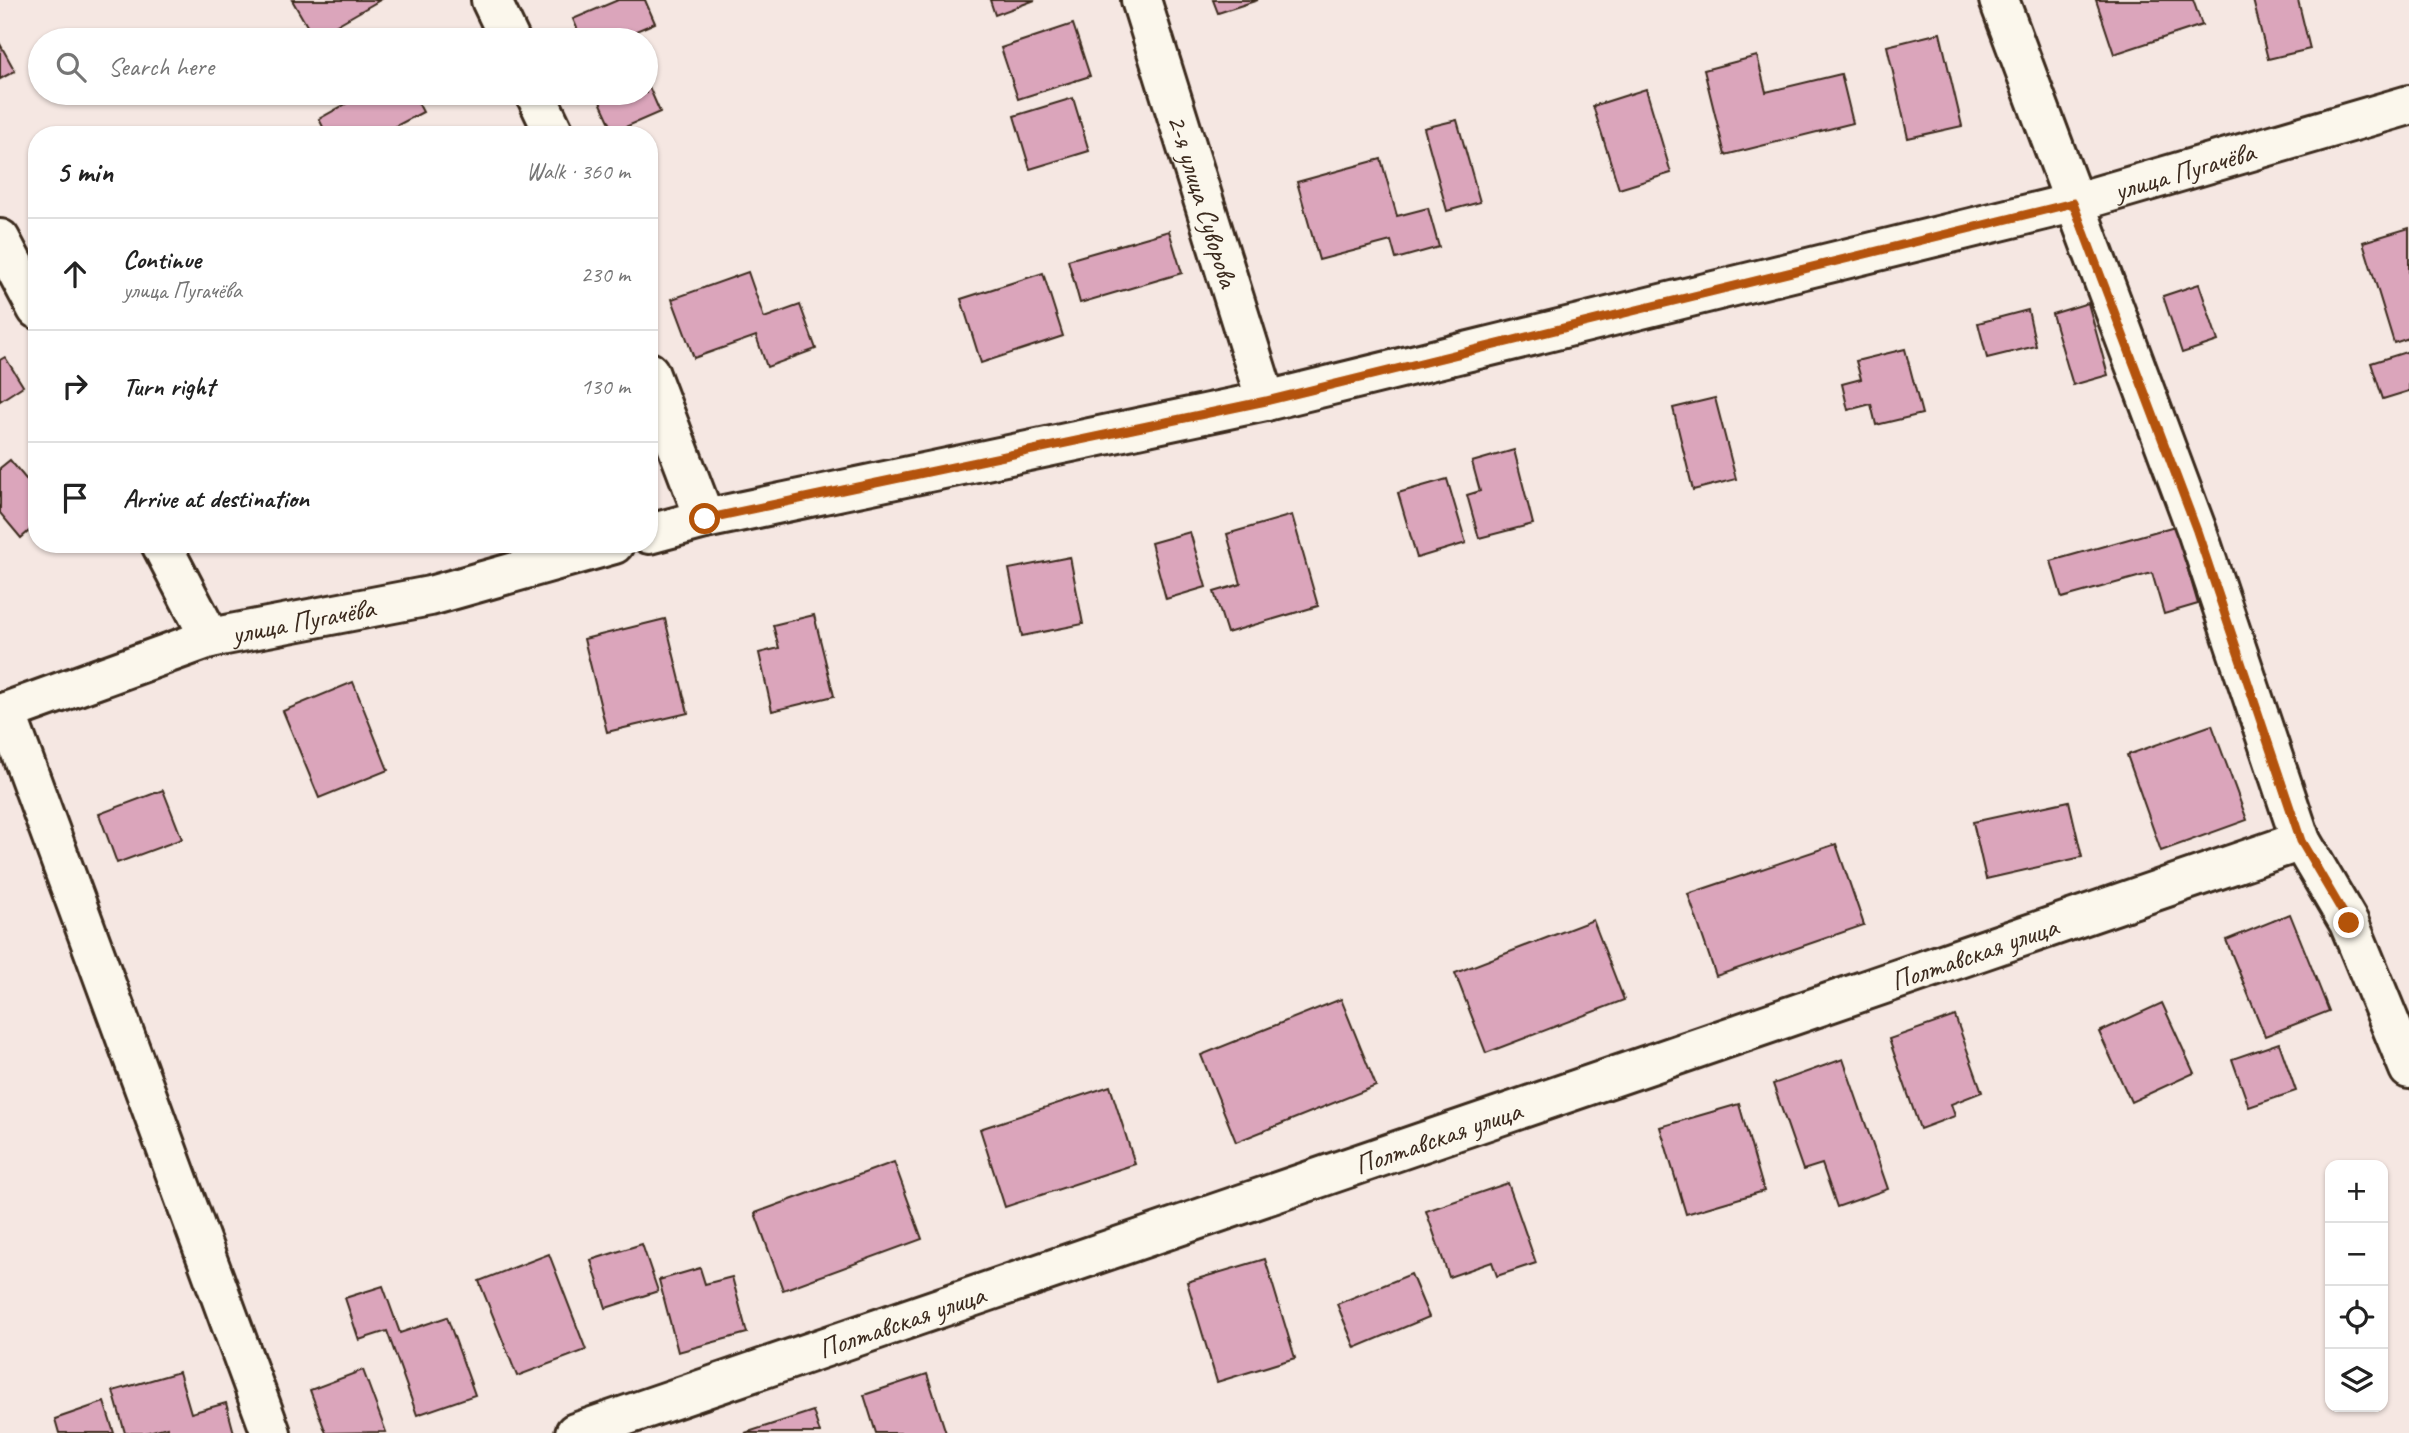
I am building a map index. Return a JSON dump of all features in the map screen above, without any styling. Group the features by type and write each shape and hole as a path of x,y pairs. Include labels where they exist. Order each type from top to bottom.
{"street":[{"path":"491,0 504,28"},
{"name":"2-я улица Суворова","path":"1141,0 1266,401"},
{"path":"1999,0 2197,531 2301,841 2349,923 2409,1069"},
{"path":"541,105 551,126"},
{"name":"улица Пугачёва","path":"658,532 705,519 1266,401 2073,203 2409,105"},
{"path":"0,239 28,292"},
{"path":"658,396 705,519"},
{"path":"166,553 210,638"},
{"name":"улица Пугачёва","path":"3,713 210,638 430,596 582,553"},
{"path":"3,713 271,1433"},
{"name":"Полтавская улица","path":"575,1433 2301,841"}],"building":[{"path":"292,0 380,0 331,28 308,28"},
{"path":"618,0 645,0 655,23 643,28 577,28 573,19"},
{"path":"990,0 1035,0 995,15"},
{"path":"1213,0 1258,0 1218,13"},
{"path":"2096,0 2193,0 2202,25 2114,54"},
{"path":"2253,0 2298,0 2310,49 2268,59"},
{"path":"1073,24 1090,76 1018,99 1001,48"},
{"path":"1940,33 1962,126 1908,138 1887,46"},
{"path":"0,44 15,71 0,79"},
{"path":"1757,56 1766,92 1841,74 1853,123 1725,155 1704,70"},
{"path":"1646,89 1671,173 1619,189 1593,106"},
{"path":"1073,98 1089,151 1030,169 1014,116"},
{"path":"344,105 419,105 423,112 396,126 322,126 319,119"},
{"path":"602,105 657,105 660,112 628,126 611,126"},
{"path":"1457,120 1480,202 1447,211 1424,128"},
{"path":"1381,159 1397,216 1428,208 1439,247 1396,259 1391,241 1319,260 1297,182"},
{"path":"2409,228 2409,338 2394,343 2363,242"},
{"path":"1169,231 1182,273 1080,303 1068,260"},
{"path":"748,272 764,318 800,305 816,349 767,367 756,336 694,358 672,299"},
{"path":"1043,273 1063,336 981,363 961,299"},
{"path":"2199,284 2218,341 2182,353 2163,296"},
{"path":"2088,303 2108,375 2073,385 2052,314"},
{"path":"2028,310 2036,346 1987,358 1978,323"},
{"path":"1905,349 1922,414 1876,425 1871,404 1848,410 1842,384 1861,379 1856,361"},
{"path":"2409,351 2409,391 2383,399 2371,363"},
{"path":"5,357 23,386 0,401 0,360"},
{"path":"1715,398 1736,479 1693,490 1673,408"},
{"path":"1514,450 1533,524 1479,538 1467,495 1480,491 1472,462"},
{"path":"10,460 28,481 28,532 21,538 0,513 0,468"},
{"path":"1447,479 1466,543 1417,558 1398,493"},
{"path":"1292,515 1318,606 1227,633 1214,592 1241,584 1227,534"},
{"path":"2175,526 2198,604 2164,614 2152,573 2062,598 2051,561"},
{"path":"1190,532 1206,587 1166,599 1151,543"},
{"path":"1070,557 1083,624 1022,636 1009,569"},
{"path":"814,615 834,696 772,711 759,653 779,648 773,625"},
{"path":"665,619 688,713 607,732 584,639"},
{"path":"353,682 388,770 319,798 283,711"},
{"path":"2212,725 2247,820 2161,851 2127,755"},
{"path":"163,790 182,839 117,863 99,814"},
{"path":"2069,801 2082,857 1986,879 1973,822"},
{"path":"1836,844 1864,925 1716,976 1688,894"},
{"path":"2290,914 2329,1011 2265,1036 2226,940"},
{"path":"1593,920 1624,1000 1486,1053 1455,973"},
{"path":"1341,999 1376,1086 1236,1142 1201,1055"},
{"path":"2162,1003 2194,1073 2131,1102 2099,1032"},
{"path":"1955,1016 1982,1092 1951,1104 1955,1116 1920,1129 1889,1039"},
{"path":"2279,1043 2296,1091 2249,1107 2232,1059"},
{"path":"1843,1059 1888,1189 1837,1207 1822,1164 1803,1170 1773,1084"},
{"path":"1110,1086 1135,1164 1005,1207 980,1129"},
{"path":"1739,1104 1764,1191 1686,1214 1660,1127"},
{"path":"894,1162 922,1239 783,1290 755,1213"},
{"path":"1508,1183 1536,1263 1497,1276 1492,1262 1449,1277 1426,1211"},
{"path":"642,1244 658,1291 606,1308 591,1260"},
{"path":"549,1254 586,1350 517,1376 479,1281"},
{"path":"1265,1259 1295,1358 1217,1382 1187,1282"},
{"path":"700,1268 705,1284 732,1277 747,1333 678,1352 659,1280"},
{"path":"1411,1274 1429,1317 1355,1348 1337,1304"},
{"path":"383,1286 400,1333 447,1317 475,1395 417,1415 387,1331 359,1340 345,1298"},
{"path":"363,1370 386,1432 326,1433 310,1390"},
{"path":"179,1372 191,1413 226,1403 234,1433 169,1433 167,1427 145,1433 125,1433 113,1391"},
{"path":"927,1374 946,1433 876,1433 864,1395"},
{"path":"104,1402 114,1433 59,1433 55,1419"},
{"path":"813,1411 820,1433 745,1433"}],"route":[{"path":"705,519 1266,401 2073,203 2197,531 2301,841 2349,923"}]}
